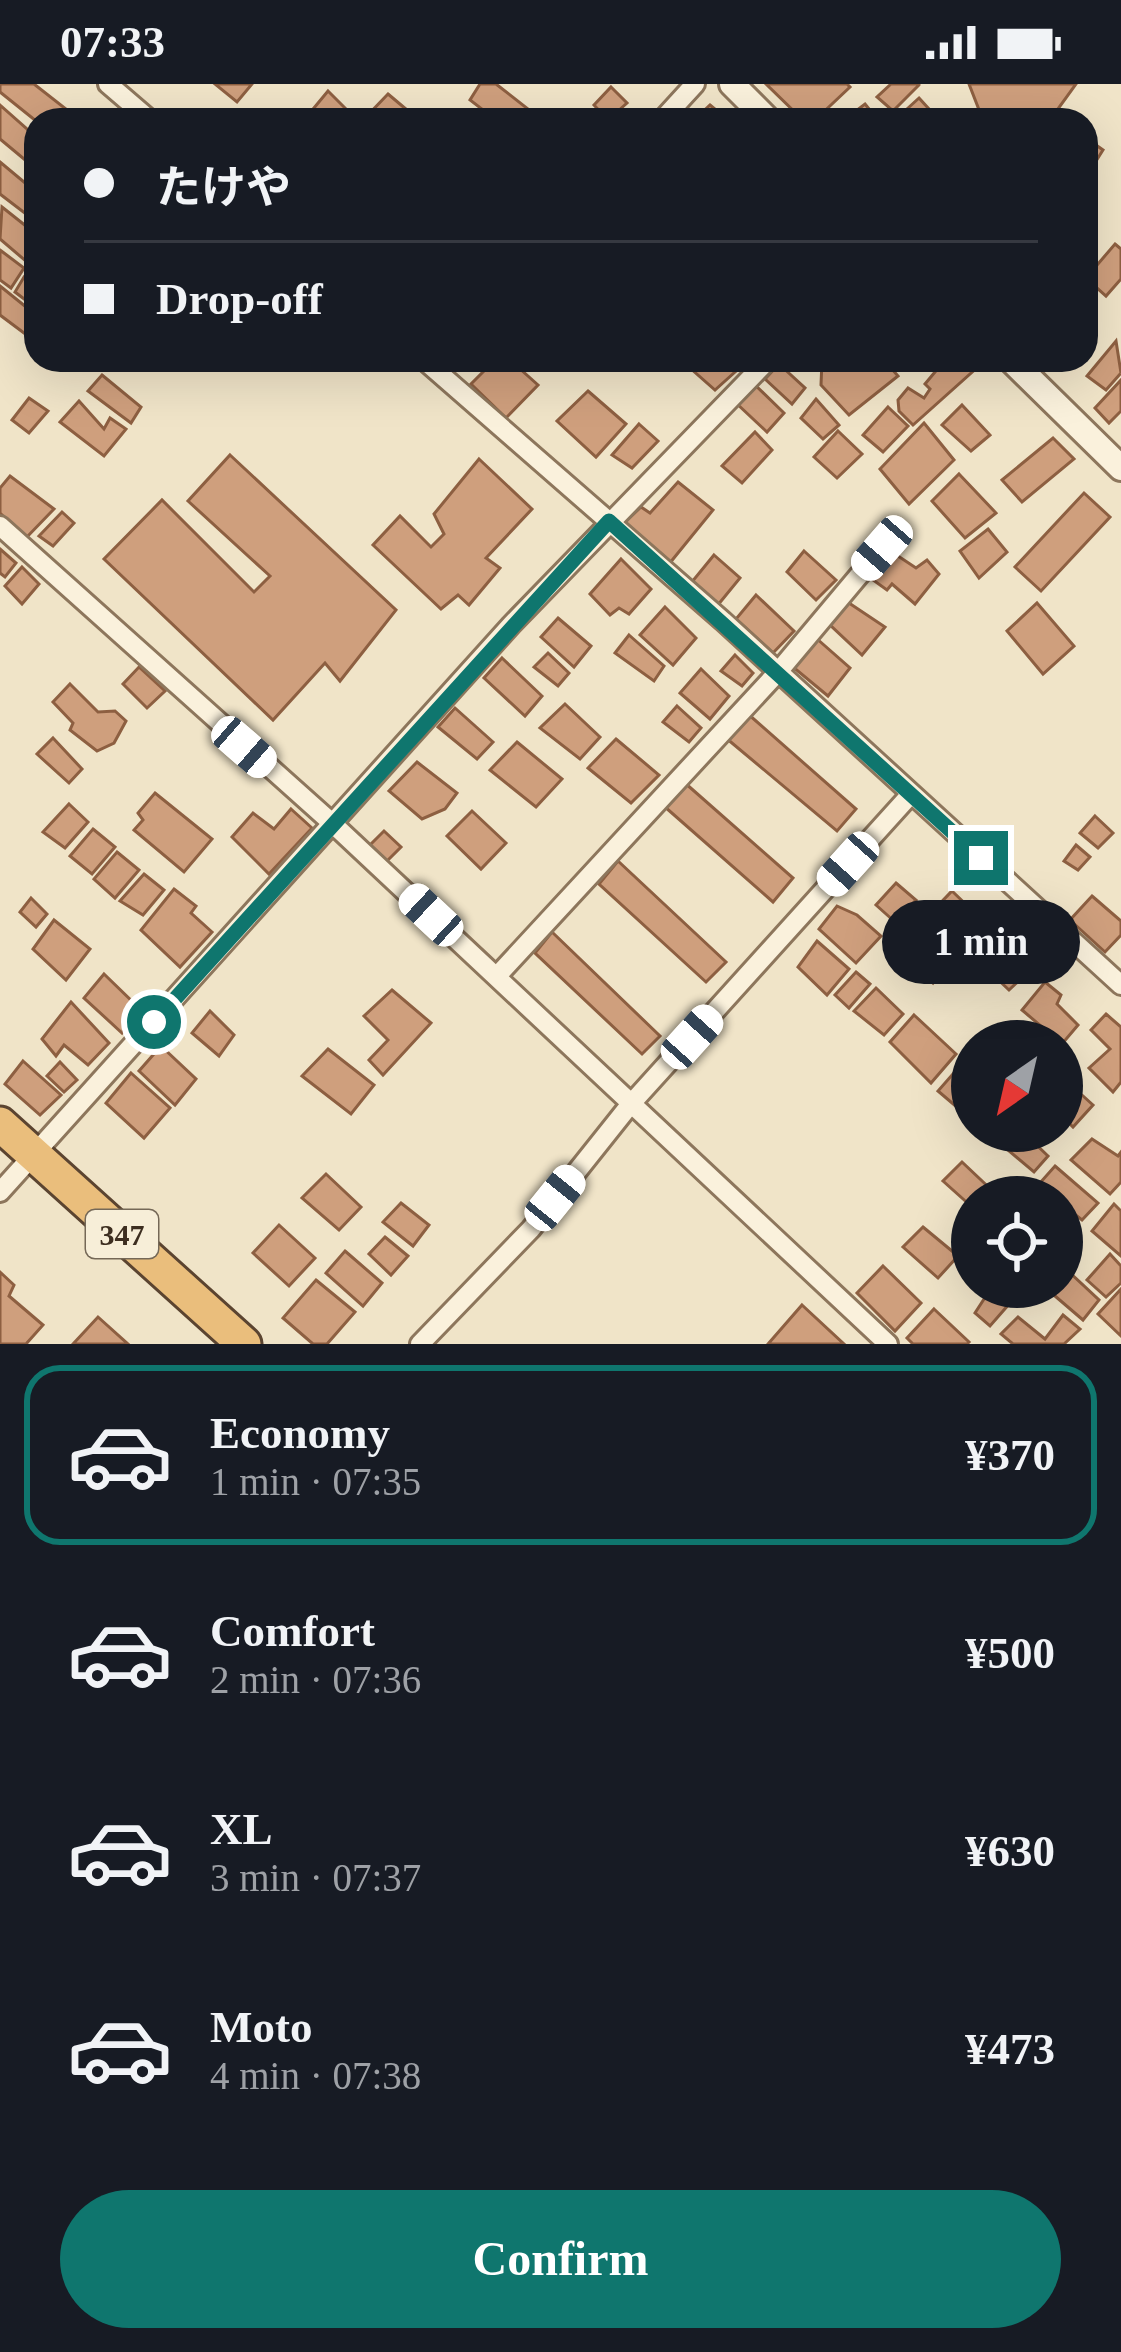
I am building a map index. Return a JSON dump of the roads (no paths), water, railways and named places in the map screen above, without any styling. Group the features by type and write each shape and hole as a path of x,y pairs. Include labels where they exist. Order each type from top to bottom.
{"highway":[{"name":"347","path":"0,1124 244,1344"}],"street":[{"path":"108,84 136,108"},
{"path":"673,108 695,84"},
{"path":"731,84 756,108"},
{"path":"443,372 1121,985"},
{"path":"0,1192 609,521 756,372"},
{"path":"1023,372 1121,468"},
{"path":"0,526 332,823 888,1344"},
{"path":"497,976 778,672 882,548"},
{"path":"420,1344 531,1229 629,1106 911,794"}]}
